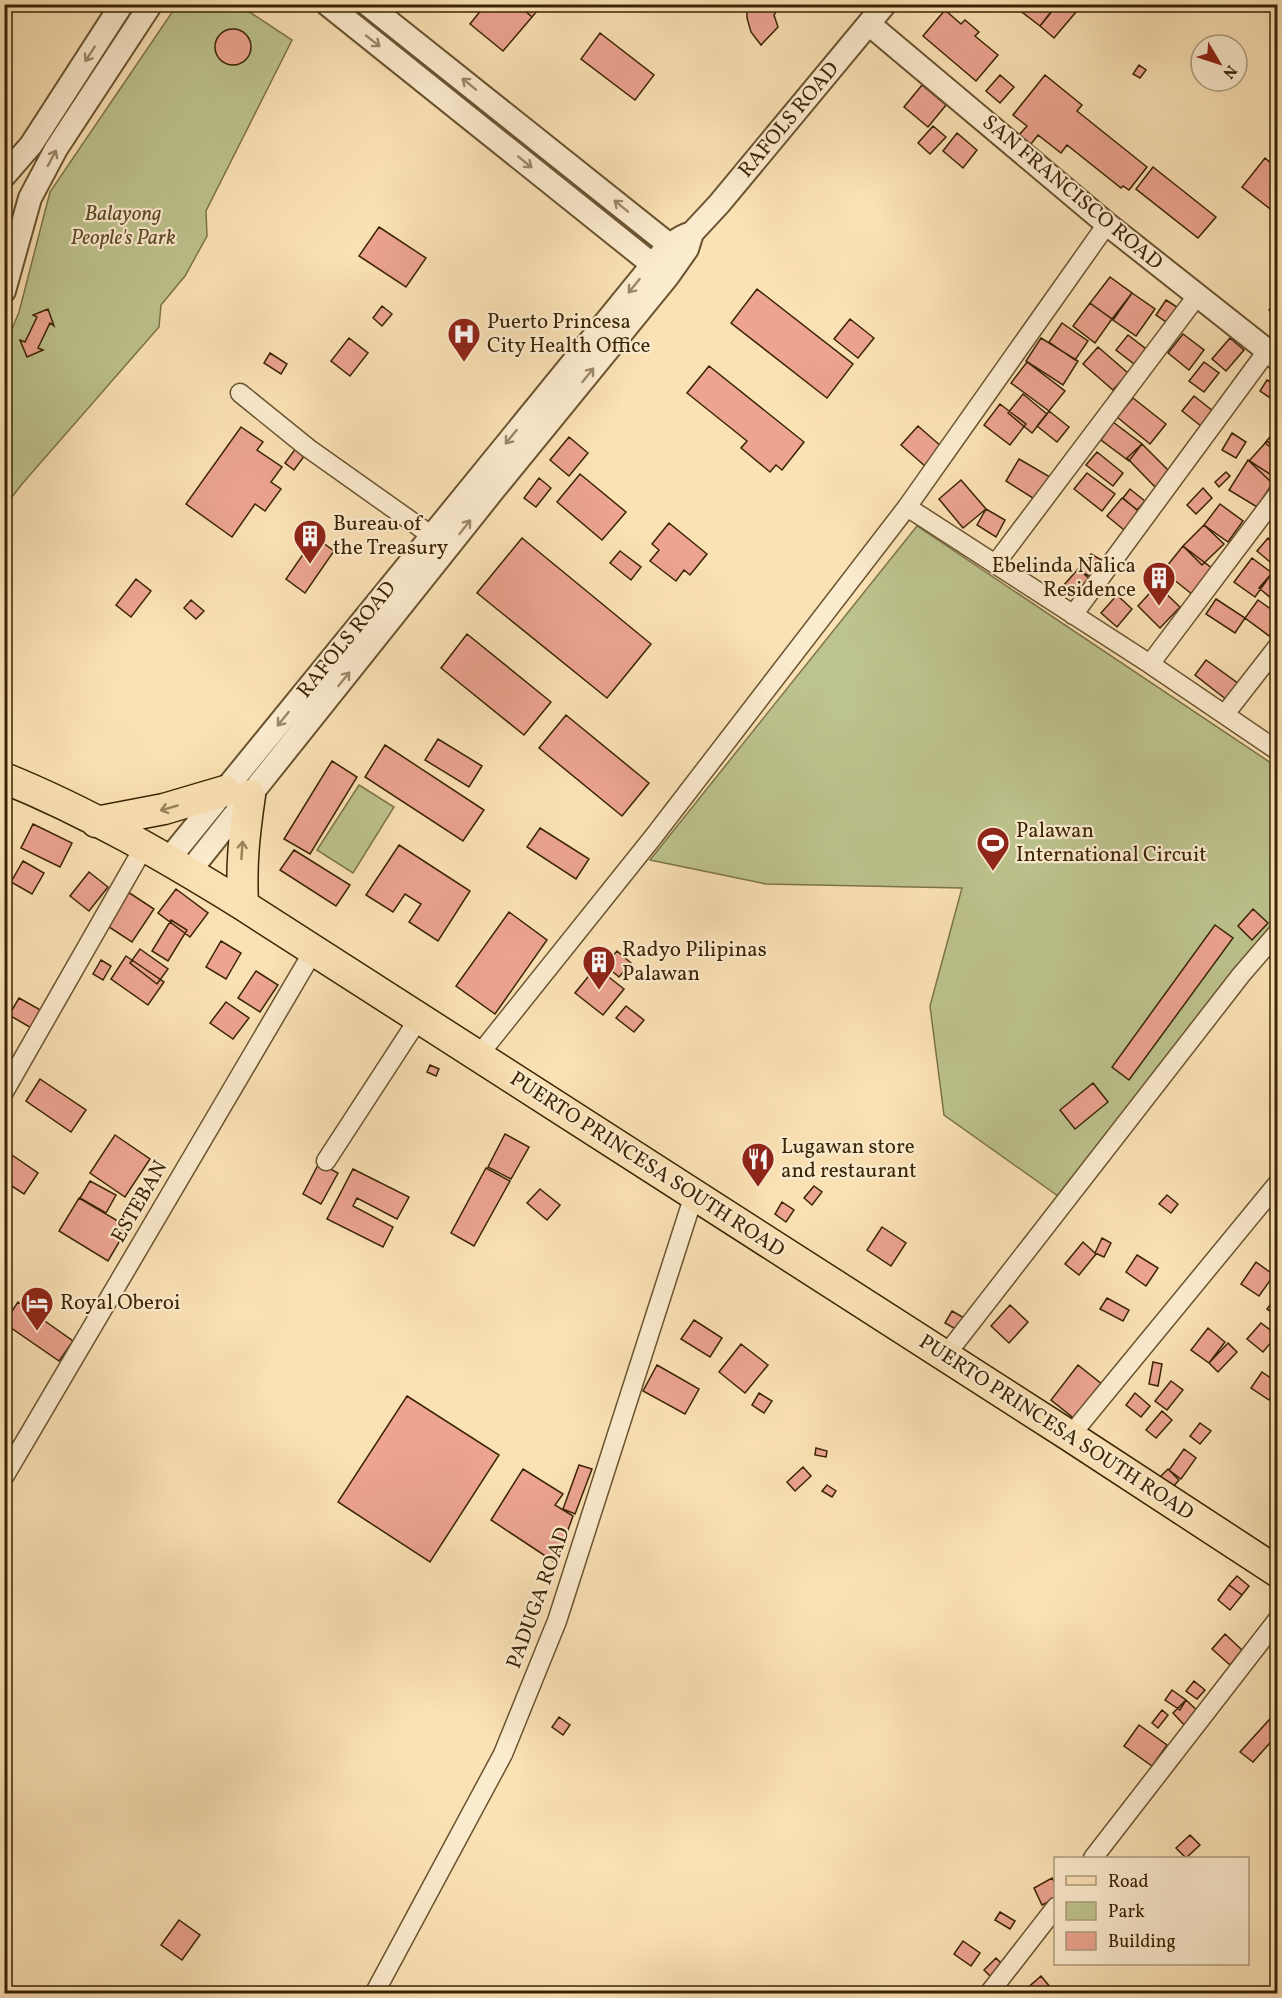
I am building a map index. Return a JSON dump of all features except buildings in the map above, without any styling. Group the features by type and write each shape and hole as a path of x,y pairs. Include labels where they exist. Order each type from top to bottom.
{"main road":[{"name":"PUERTO PRINCESA SOUTH ROAD","path":"4,778 96,822 167,860 243,905 1278,1572"},
{"path":"96,822 128,818 238,793 243,905"}],"street":[{"path":"30,198 19,184 4,178 31,145 122,4"},
{"path":"4,291 30,198 56,149 151,4"},
{"path":"327,4 660,270"},
{"path":"367,4 676,250"},
{"name":"RAFOLS ROAD","path":"167,860 238,793 676,250 683,236 692,233 719,204 885,4"},
{"name":"SAN FRANCISCO ROAD","path":"868,24 1107,224 1272,355"},
{"path":"478,1056 654,836 907,507 1107,224"},
{"path":"996,563 1197,296"},
{"path":"1073,615 1272,355"},
{"path":"240,393 308,448 440,542"},
{"path":"1150,664 1278,494"},
{"path":"907,507 1150,664 1278,751"},
{"path":"1225,714 1278,646"},
{"path":"4,1092 167,860"},
{"path":"945,1356 1241,975 1278,932"},
{"name":"ESTEBAN","path":"4,1477 314,950"},
{"path":"326,1161 419,1018"},
{"path":"1070,1436 1278,1183"},
{"name":"PADUGA ROAD","path":"374,1994 503,1754 557,1621 694,1196"},
{"path":"1094,1857 1278,1619"},
{"path":"990,1992 1054,1910"}],"green space":[{"name":"Balayong People's Park","path":"177,5 239,5 292,40 206,211 207,236 185,276 161,305 159,327 5,506 5,346 19,312 50,192"},
{"name":"Palawan International Circuit","path":"917,526 1277,767 1277,929 1058,1196 944,1115 930,1006 962,888 766,884 650,860"},
{"path":"359,785 394,807 353,873 317,850"}],"place":[{"name":"Puerto Princesa City Health Office","path":"464,363"},
{"name":"Bureau of the Treasury","path":"310,565"},
{"name":"Ebelinda Nalica Residence","path":"1159,607"},
{"name":"Palawan International Circuit","path":"993,872"},
{"name":"Radyo Pilipinas Palawan","path":"599,991"},
{"name":"Lugawan store and restaurant","path":"758,1188"},
{"name":"Royal Oberoi","path":"37,1332"}]}
